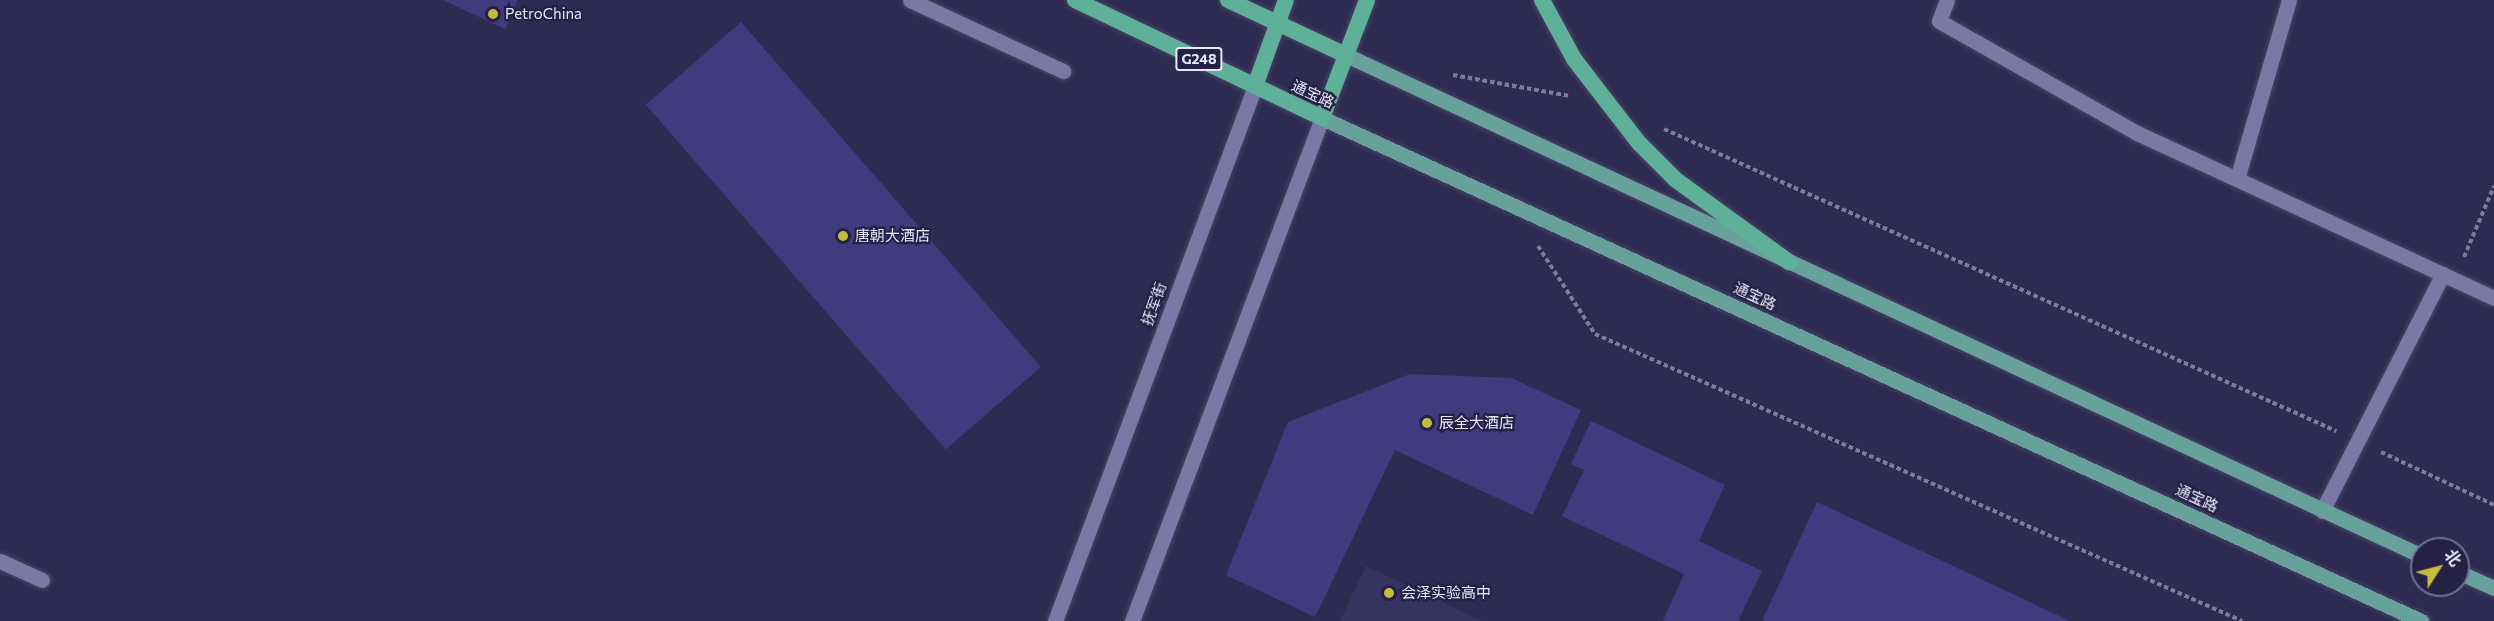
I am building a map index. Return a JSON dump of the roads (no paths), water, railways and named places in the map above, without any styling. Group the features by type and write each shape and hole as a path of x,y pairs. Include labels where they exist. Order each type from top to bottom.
{"highway":[{"name":"通宝路","path":"1075,0 1322,118"},
{"path":"1228,0 1346,55"},
{"name":"抚军街","path":"1255,86 1286,0"},
{"path":"1322,118 1367,0"},
{"path":"1542,0 1605,102 1676,180 1789,262"}],"main road":[{"path":"910,0 1063,71"},
{"path":"1947,0 1939,21 2137,133 2494,298"},
{"path":"2237,179 2289,0"},
{"path":"1346,55 2410,551"},
{"name":"抚军街","path":"1055,621 1255,86"},
{"path":"1132,621 1322,118"},
{"name":"通宝路","path":"1322,118 2421,621"},
{"path":"2322,511 2448,277"},
{"path":"0,561 42,580"},
{"path":"2470,577 2494,588"}],"place":[{"name":"PetroChina","path":"493,14"},
{"name":"唐朝大酒店","path":"843,236"},
{"name":"辰全大酒店","path":"1427,423"},
{"name":"会泽实验高中","path":"1389,593"}]}
